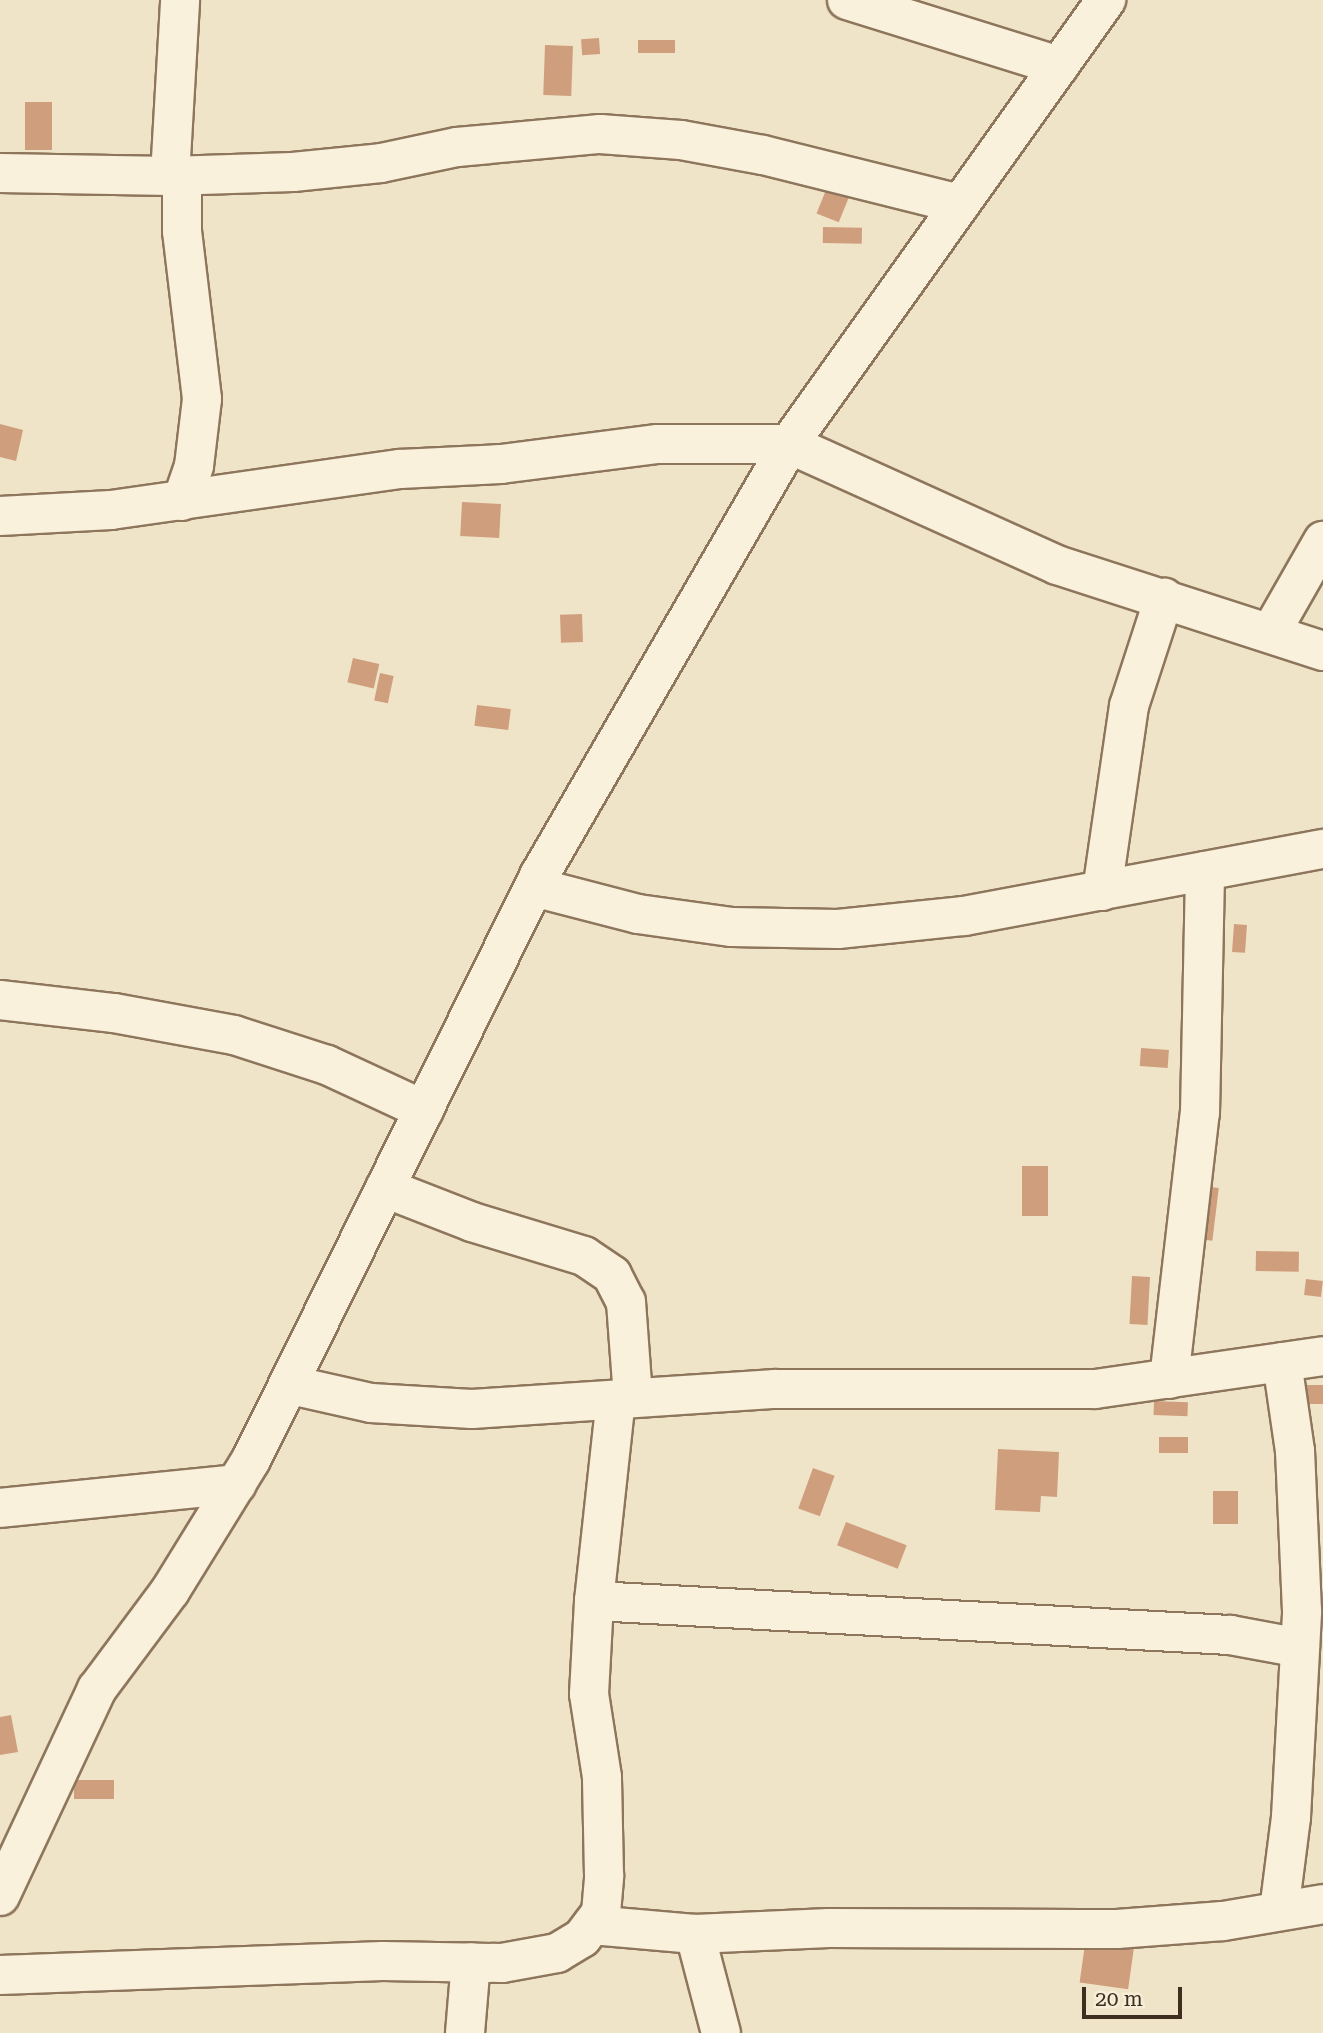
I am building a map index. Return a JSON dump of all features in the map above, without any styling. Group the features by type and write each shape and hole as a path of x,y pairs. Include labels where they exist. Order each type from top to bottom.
{"street":[{"path":"180,0 176,176 202,399 194,466 182,501"},
{"path":"847,0 1059,66"},
{"path":"0,1896 97,1689 170,1591 237,1484 290,1385 534,887 789,444 1107,0"},
{"path":"0,173 176,176 356,166 457,148 600,134 681,140 763,155 960,204"},
{"path":"0,516 111,510 400,470 501,464 658,444 789,444 1057,565 1323,650"},
{"path":"1271,632 1323,541"},
{"path":"1102,891 1129,706 1164,598"},
{"path":"534,887 638,914 732,927 838,929 964,916 1323,849"},
{"path":"1169,1378 1200,1113 1205,871"},
{"path":"0,1000 114,1013 234,1035 327,1065 424,1110"},
{"path":"0,1975 138,1967 502,1962 557,1953 583,1938 601,1913 604,1875 602,1777 589,1694 594,1601 625,1399 626,1302 612,1275 584,1256 472,1222 385,1188"},
{"path":"290,1385 371,1404 472,1409 775,1389 1095,1389 1323,1356"},
{"path":"1279,1912 1308,1643 1296,1451 1282,1362"},
{"path":"0,1508 237,1484"},
{"path":"594,1601 1230,1635 1308,1643"},
{"path":"592,1925 695,1934 829,1928 1117,1929 1223,1922 1323,1904"},
{"path":"695,1934 720,2033"},
{"path":"465,2033 471,1962"}],"building":[{"path":"599,38 600,54 582,55 581,39"},
{"path":"638,40 675,40 675,53 638,53"},
{"path":"545,45 573,46 571,96 543,95"},
{"path":"25,102 52,102 52,150 25,150"},
{"path":"830,180 852,189 839,222 817,213"},
{"path":"823,227 862,228 862,244 823,243"},
{"path":"0,424 23,430 16,461 0,457"},
{"path":"462,502 501,504 499,538 460,536"},
{"path":"582,614 583,642 561,643 560,615"},
{"path":"353,658 379,664 374,688 347,682"},
{"path":"380,673 394,676 388,703 374,700"},
{"path":"477,705 511,709 508,730 474,726"},
{"path":"1234,924 1247,925 1245,953 1232,952"},
{"path":"1141,1048 1169,1050 1168,1068 1140,1066"},
{"path":"1022,1166 1048,1166 1048,1216 1022,1216"},
{"path":"1194,1185 1219,1188 1212,1241 1188,1238"},
{"path":"1256,1251 1299,1252 1299,1272 1256,1271"},
{"path":"1132,1276 1150,1277 1147,1325 1129,1324"},
{"path":"1306,1279 1323,1281 1321,1297 1304,1295"},
{"path":"1304,1385 1323,1385 1323,1404 1304,1404"},
{"path":"1154,1401 1188,1402 1187,1416 1154,1415"},
{"path":"1159,1437 1188,1437 1188,1453 1159,1453"},
{"path":"998,1449 1059,1452 1057,1497 1041,1496 1040,1512 995,1510"},
{"path":"813,1468 835,1476 820,1516 798,1508"},
{"path":"1213,1491 1238,1491 1238,1524 1213,1524"},
{"path":"846,1522 907,1545 898,1569 837,1545"},
{"path":"11,1715 18,1752 0,1755 0,1717"},
{"path":"74,1780 114,1780 114,1799 74,1799"},
{"path":"1086,1937 1135,1944 1128,1989 1080,1983"}]}
